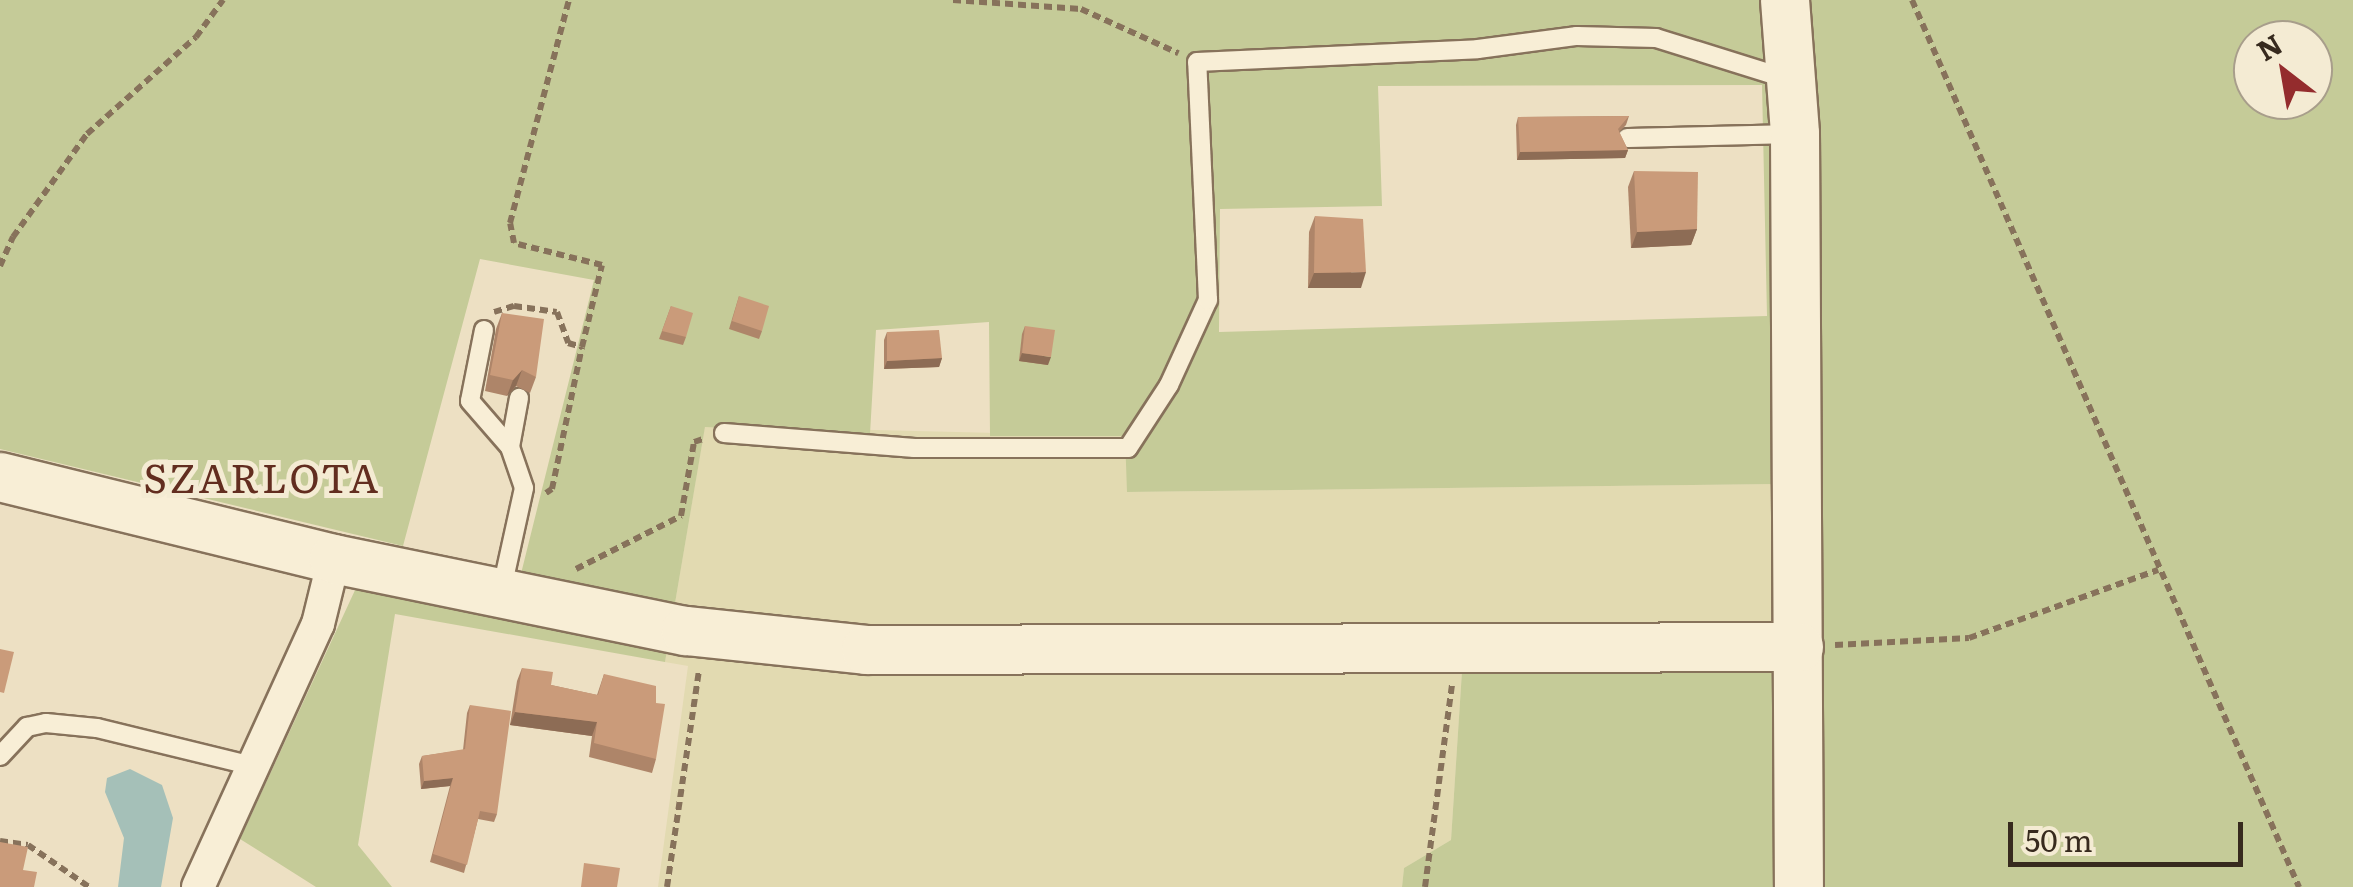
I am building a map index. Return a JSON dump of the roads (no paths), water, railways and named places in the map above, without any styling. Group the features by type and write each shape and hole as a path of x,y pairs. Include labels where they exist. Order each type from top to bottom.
{"street":[{"path":"1784,0 1796,134 1799,887"},
{"path":"0,478 334,559 686,631 866,650 1799,647"},
{"path":"198,887 318,624 334,559"}],"lane":[{"path":"724,433 914,448 1128,448 1169,385 1208,300 1197,62 1478,49 1577,36 1656,38 1792,80"},
{"path":"1627,138 1796,134"},
{"path":"484,330 470,401 510,448 524,488 511,595"},
{"path":"510,448 519,398"},
{"path":"0,756 27,727 46,722 97,728 253,766"}],"water":[{"path":"130,769 162,785 173,818 161,887 118,887 124,838 105,792 107,778"}],"district":[{"name":"SZARLOTA","path":"262,476"}]}
